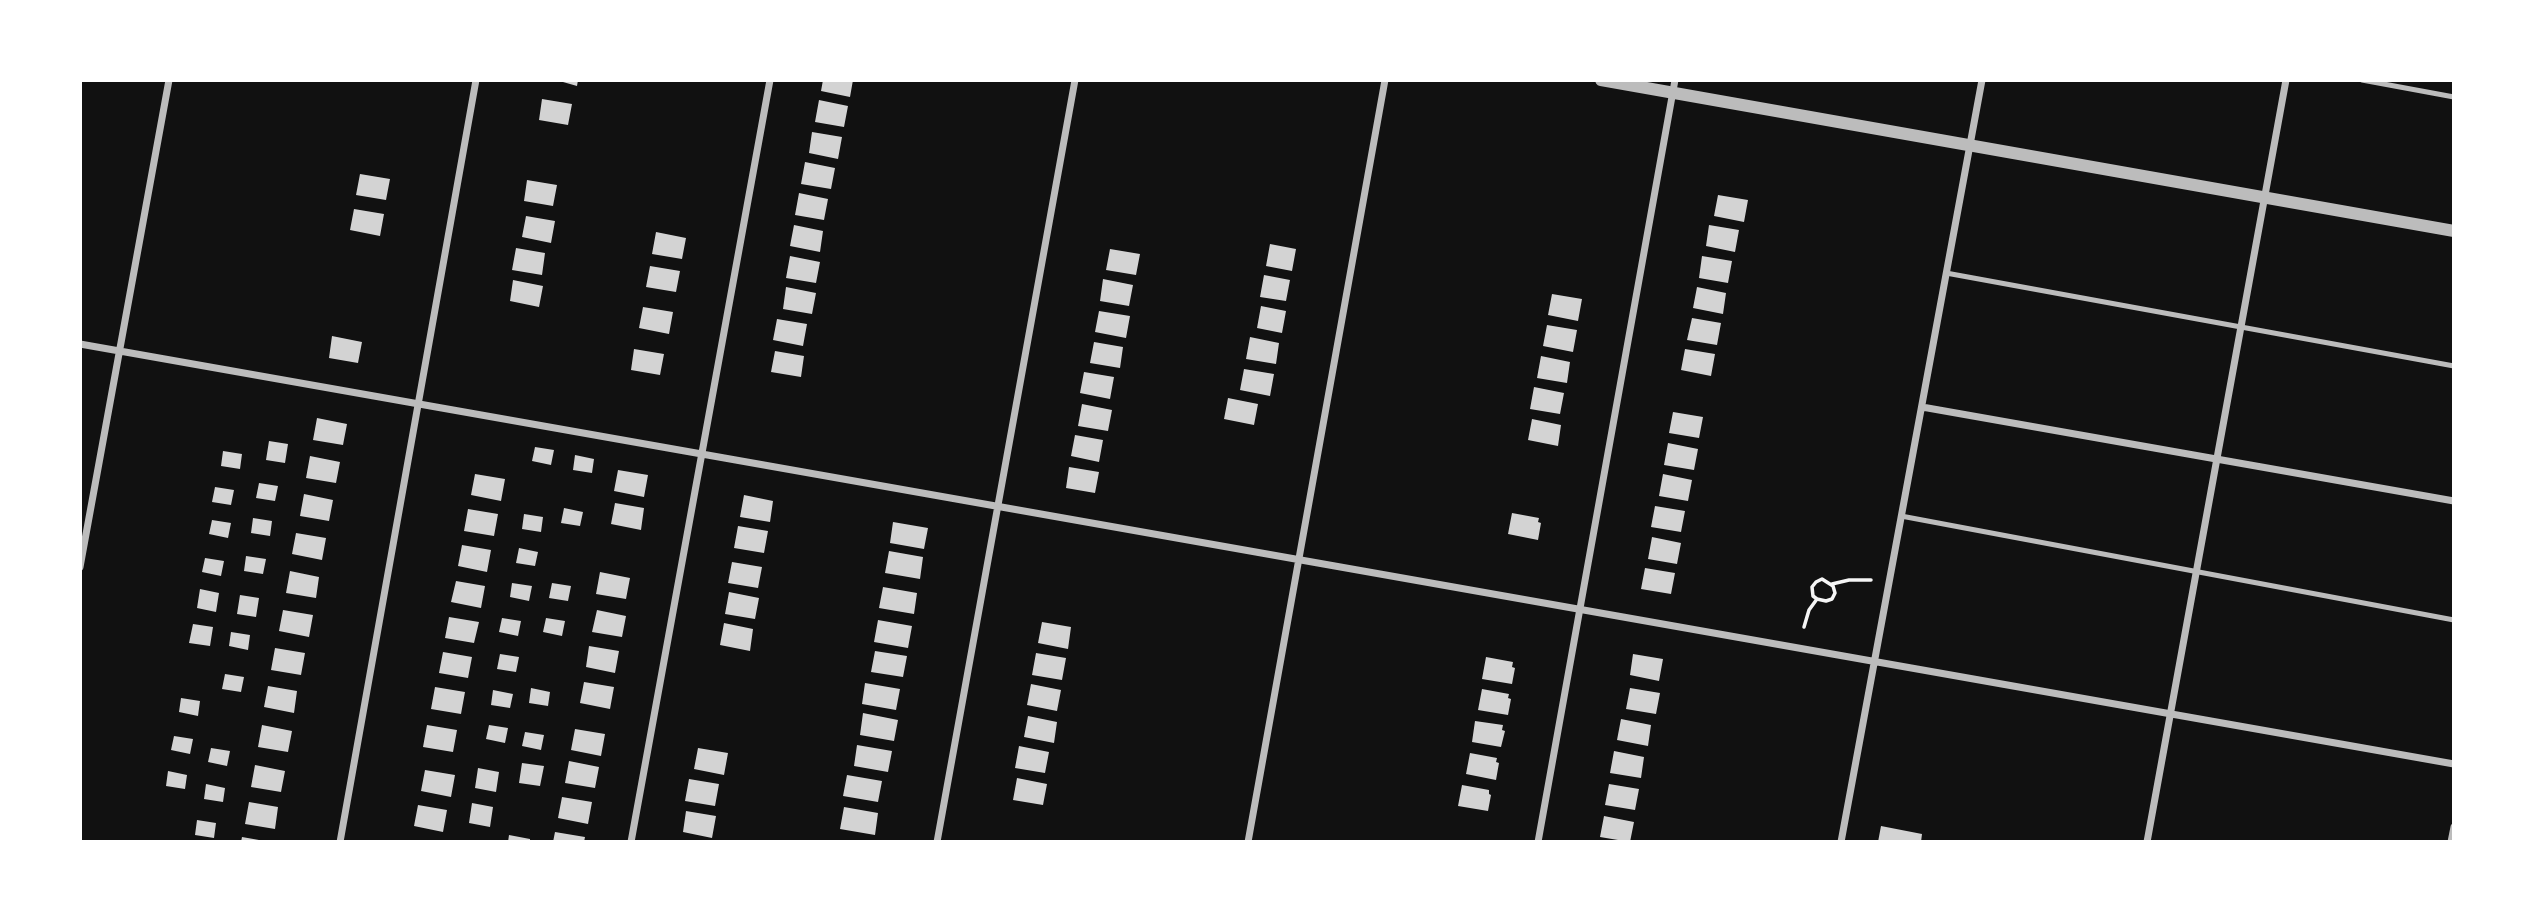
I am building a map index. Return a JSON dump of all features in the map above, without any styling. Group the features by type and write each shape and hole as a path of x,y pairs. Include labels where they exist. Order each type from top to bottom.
{"street":[{"path":"80,567 169,80"},
{"path":"340,842 476,80"},
{"path":"631,842 770,80"},
{"path":"937,842 1075,80"},
{"path":"1248,842 1385,80"},
{"path":"1601,80 1674,87 1970,146 2454,232"},
{"path":"1841,842 1982,80"},
{"path":"2147,842 2286,80"},
{"path":"1538,842 1674,87"},
{"path":"80,344 2454,764"},
{"path":"1922,407 2454,501"},
{"path":"2451,842 2454,827"}],"lane":[{"path":"2362,80 2454,97"},
{"path":"1947,273 2454,366"},
{"path":"1901,516 2454,620"}],"path":[{"path":"1832,584 1835,593 1832,599 1826,601 1813,596 1812,587 1822,579 1832,584 1849,580 1871,580"},
{"path":"1804,627 1809,610 1816,599"}],"building":[{"path":"556,80 578,80 577,86"},
{"path":"823,80 853,80 850,97 821,91"},
{"path":"542,99 572,104 568,125 539,120"},
{"path":"819,100 848,106 844,127 815,122"},
{"path":"812,132 842,137 838,159 809,153"},
{"path":"805,162 835,168 831,189 801,184"},
{"path":"360,174 390,179 386,200 356,195"},
{"path":"527,180 557,185 553,206 524,201"},
{"path":"799,193 828,199 824,220 795,215"},
{"path":"1718,195 1748,200 1744,222 1714,216"},
{"path":"354,209 384,214 380,236 350,230"},
{"path":"526,216 555,221 551,243 522,237"},
{"path":"794,225 823,231 820,252 790,246"},
{"path":"1709,225 1739,230 1735,252 1706,246"},
{"path":"656,232 686,238 682,259 652,254"},
{"path":"1270,244 1296,249 1292,271 1266,266"},
{"path":"516,248 545,253 542,275 512,270"},
{"path":"1110,249 1140,254 1136,275 1106,270"},
{"path":"790,256 820,262 816,283 786,278"},
{"path":"1702,256 1732,261 1728,283 1699,278"},
{"path":"650,266 680,271 676,292 646,287"},
{"path":"1264,275 1290,280 1286,301 1260,297"},
{"path":"1103,279 1133,285 1129,306 1100,301"},
{"path":"513,280 543,286 539,307 510,301"},
{"path":"786,287 816,293 812,314 783,309"},
{"path":"1697,287 1726,293 1723,314 1693,308"},
{"path":"1552,294 1582,299 1578,321 1548,315"},
{"path":"1261,306 1286,311 1282,333 1257,328"},
{"path":"643,307 673,312 669,334 639,328"},
{"path":"1099,311 1130,316 1126,338 1095,332"},
{"path":"1692,318 1721,323 1717,345 1687,340"},
{"path":"777,319 807,324 803,346 773,340"},
{"path":"1547,325 1577,330 1573,352 1543,346"},
{"path":"332,336 362,342 358,363 329,358"},
{"path":"1250,337 1279,343 1276,364 1246,359"},
{"path":"1094,342 1123,347 1120,368 1090,363"},
{"path":"634,349 664,354 660,375 631,370"},
{"path":"1685,349 1715,354 1711,376 1681,370"},
{"path":"775,351 804,356 801,377 771,372"},
{"path":"1541,356 1570,362 1567,383 1537,378"},
{"path":"1244,369 1274,374 1270,396 1240,390"},
{"path":"1084,372 1114,377 1110,399 1080,393"},
{"path":"1534,387 1564,393 1560,414 1530,409"},
{"path":"1228,398 1258,404 1254,425 1224,419"},
{"path":"1082,404 1112,410 1108,431 1078,426"},
{"path":"1673,412 1703,417 1699,438 1669,433"},
{"path":"317,418 347,424 343,445 313,440"},
{"path":"1532,419 1561,425 1558,446 1528,440"},
{"path":"1075,435 1103,440 1099,462 1071,456"},
{"path":"269,441 288,444 285,463 266,460"},
{"path":"1668,443 1698,449 1694,470 1664,465"},
{"path":"535,447 554,450 551,465 532,461"},
{"path":"223,451 242,454 240,469 221,466"},
{"path":"575,455 594,459 592,473 573,470"},
{"path":"310,456 340,462 336,483 306,478"},
{"path":"1069,467 1099,472 1095,493 1066,488"},
{"path":"618,470 648,475 644,497 614,491"},
{"path":"475,474 505,479 501,501 471,495"},
{"path":"1663,474 1692,480 1688,501 1659,496"},
{"path":"259,483 278,486 275,501 256,498"},
{"path":"215,487 234,490 231,505 212,502"},
{"path":"304,494 333,500 329,521 300,516"},
{"path":"744,495 773,501 770,522 740,517"},
{"path":"615,503 644,508 641,530 611,524"},
{"path":"1655,506 1685,511 1681,532 1651,527"},
{"path":"564,508 583,512 580,526 561,523"},
{"path":"468,509 498,514 494,536 464,531"},
{"path":"1512,513 1539,518 1538,522 1541,523 1538,540 1508,534"},
{"path":"524,514 543,517 541,532 522,529"},
{"path":"253,518 272,521 270,536 251,533"},
{"path":"212,520 231,523 228,538 209,534"},
{"path":"893,522 928,528 924,549 890,543"},
{"path":"738,526 768,531 764,553 734,548"},
{"path":"296,533 326,538 322,560 292,554"},
{"path":"1652,537 1681,543 1677,564 1648,559"},
{"path":"462,545 491,550 487,572 458,566"},
{"path":"519,548 538,552 535,566 516,563"},
{"path":"889,551 923,557 920,579 885,573"},
{"path":"246,556 266,559 263,574 244,571"},
{"path":"205,558 224,561 221,576 202,572"},
{"path":"732,562 762,567 758,588 728,583"},
{"path":"1645,568 1675,573 1671,594 1641,589"},
{"path":"290,571 319,577 316,598 286,593"},
{"path":"600,572 630,578 626,599 596,594"},
{"path":"456,581 485,586 481,608 451,602"},
{"path":"512,583 532,586 529,601 510,597"},
{"path":"552,583 571,586 568,601 549,598"},
{"path":"883,587 917,593 914,614 879,608"},
{"path":"200,589 219,593 216,612 197,608"},
{"path":"729,592 759,598 755,619 725,614"},
{"path":"240,595 259,598 256,617 237,614"},
{"path":"283,610 313,615 309,637 279,631"},
{"path":"597,610 626,616 622,637 592,632"},
{"path":"449,617 479,622 474,643 445,638"},
{"path":"502,618 521,621 518,636 499,632"},
{"path":"546,618 565,621 562,636 543,632"},
{"path":"878,620 912,626 908,648 874,642"},
{"path":"1042,622 1071,627 1068,649 1038,643"},
{"path":"724,623 753,629 750,651 720,645"},
{"path":"193,624 213,627 210,646 189,643"},
{"path":"231,632 250,635 248,650 229,646"},
{"path":"589,646 619,651 615,673 586,667"},
{"path":"275,648 305,653 301,675 271,670"},
{"path":"875,651 907,656 903,677 871,672"},
{"path":"443,652 472,657 468,678 439,673"},
{"path":"1036,653 1066,658 1062,680 1032,675"},
{"path":"500,654 519,657 516,672 497,669"},
{"path":"1633,654 1663,659 1659,681 1630,675"},
{"path":"1486,657 1513,662 1512,667 1515,668 1512,684 1482,679"},
{"path":"225,674 244,677 241,692 222,689"},
{"path":"584,682 614,687 610,709 580,703"},
{"path":"865,683 900,689 896,710 862,704"},
{"path":"1031,684 1061,690 1057,711 1027,705"},
{"path":"268,686 297,691 294,713 264,707"},
{"path":"435,687 465,692 461,714 431,709"},
{"path":"531,688 550,692 548,706 529,703"},
{"path":"1630,688 1660,693 1656,714 1626,709"},
{"path":"1482,689 1509,694 1508,698 1511,699 1508,715 1478,710"},
{"path":"493,690 513,694 510,708 491,705"},
{"path":"181,698 200,701 198,716 179,712"},
{"path":"863,713 898,720 894,741 860,735"},
{"path":"1028,716 1057,722 1054,743 1024,737"},
{"path":"1621,719 1651,725 1648,746 1617,740"},
{"path":"1475,721 1503,725 1502,730 1505,731 1501,747 1472,742"},
{"path":"262,725 292,731 288,752 258,747"},
{"path":"427,725 457,730 453,752 423,747"},
{"path":"489,725 508,728 505,743 486,739"},
{"path":"575,729 605,734 601,756 571,750"},
{"path":"525,732 544,735 541,750 522,746"},
{"path":"174,736 193,739 190,754 171,750"},
{"path":"857,745 892,751 888,772 854,766"},
{"path":"1019,746 1049,752 1045,773 1015,768"},
{"path":"211,748 230,751 227,766 208,762"},
{"path":"698,748 728,753 724,775 694,769"},
{"path":"1614,751 1644,757 1641,778 1610,773"},
{"path":"1470,753 1497,758 1496,762 1499,763 1496,780 1466,774"},
{"path":"569,761 599,767 595,788 565,783"},
{"path":"522,763 544,766 540,786 519,783"},
{"path":"255,765 285,771 281,792 251,787"},
{"path":"478,768 499,772 496,792 475,788"},
{"path":"425,770 455,775 451,797 421,791"},
{"path":"168,771 187,775 185,789 166,786"},
{"path":"847,775 882,781 878,802 843,796"},
{"path":"1017,778 1047,784 1043,805 1013,800"},
{"path":"689,779 719,784 715,806 685,801"},
{"path":"206,784 225,788 223,802 204,799"},
{"path":"1609,784 1639,789 1635,810 1605,805"},
{"path":"1462,785 1489,790 1491,795 1488,811 1458,806"},
{"path":"562,797 592,802 588,824 558,818"},
{"path":"249,802 278,807 275,829 245,824"},
{"path":"472,803 493,807 490,827 469,823"},
{"path":"418,805 447,810 443,832 414,826"},
{"path":"844,807 878,813 875,835 840,829"},
{"path":"686,811 716,816 712,838 683,832"},
{"path":"1604,816 1634,822 1630,842 1600,837"},
{"path":"197,820 216,823 214,838 195,835"},
{"path":"1881,826 1922,834 1921,842 1878,842"},
{"path":"555,832 585,837 584,842 553,842"},
{"path":"509,835 530,839 530,842 508,842"},
{"path":"242,837 259,840 259,842 241,842"}]}
